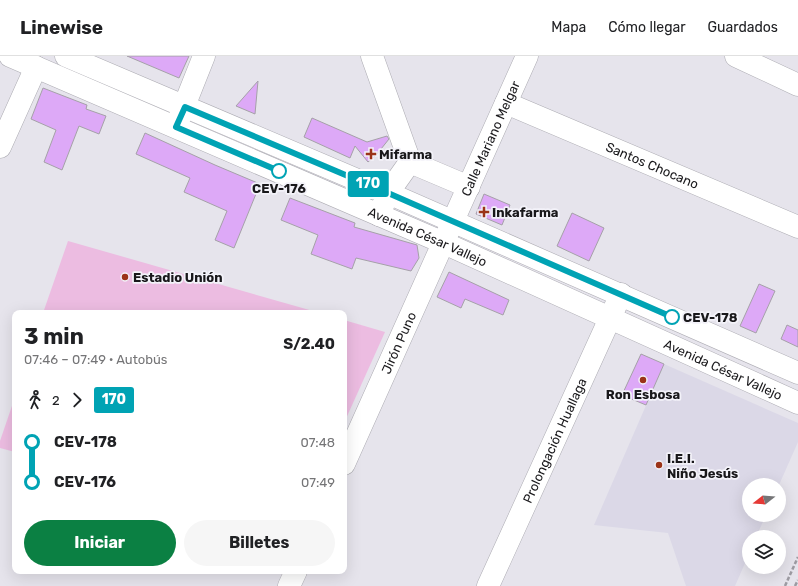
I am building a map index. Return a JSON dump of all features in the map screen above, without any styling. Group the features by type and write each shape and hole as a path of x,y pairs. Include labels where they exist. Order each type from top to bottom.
{"main road":[{"name":"Avenida César Vallejo","path":"10,56 444,243 798,403"},
{"name":"Avenida César Vallejo","path":"66,56 454,221 798,373"},
{"path":"176,127 204,56"},
{"path":"372,56 410,162 469,187"},
{"name":"Calle Mariano Melgar","path":"454,221 527,56"},
{"path":"736,56 798,85"},
{"path":"0,147 36,67"},
{"name":"Santos Chocano","path":"506,102 798,227"},
{"path":"379,215 388,193 410,162"},
{"name":"Jirón Puno","path":"347,457 454,221"},
{"name":"Prolongación Huallaga","path":"488,586 621,294"},
{"path":"289,586 295,574"}],"path":[{"path":"785,586 798,557"},
{"path":"795,586 798,580"}],"shaded area":[{"name":"Estadio Unión","path":"68,241 310,310 44,310"},
{"path":"347,321 385,332 347,416"},
{"path":"664,364 798,423 798,442 782,478 742,478 742,522 763,522 759,530 742,530 742,570 735,586 686,586 668,533 594,525"},
{"path":"12,406 12,451 0,448 0,441"}],"building":[{"path":"127,56 189,56 179,78"},
{"path":"258,81 255,114 236,106"},
{"path":"43,88 87,105 86,109 106,116 99,134 79,126 62,170 44,162 56,130 31,119"},
{"path":"312,118 367,142 387,136 389,139 377,154 368,162 355,146 350,158 304,137"},
{"path":"145,133 260,184 234,248 215,240 227,211 184,192 190,178 136,154"},
{"path":"484,194 510,205 502,225 476,214"},
{"path":"290,198 355,223 354,227 417,245 419,258 411,271 356,258 352,269 311,254 318,235 281,220"},
{"path":"572,213 604,228 589,261 557,246"},
{"path":"449,272 509,300 503,315 465,299 461,308 437,297"},
{"path":"759,284 775,291 756,333 740,326"},
{"path":"787,325 798,330 798,347 781,339"},
{"name":"Ron Esbosa","path":"641,354 664,364 646,405 622,395"}],"bus line":[{"name":"170","path":"279,171 176,127 185,107 388,193 672,317"}],"place":[{"name":"Mifarma","path":"371,154"},
{"name":"CEV-176","path":"279,171"},
{"name":"Inkafarma","path":"484,212"},
{"name":"Estadio Unión","path":"125,277"},
{"name":"CEV-178","path":"672,317"},
{"name":"Ron Esbosa","path":"643,380"},
{"name":"I.E.I. Niño Jesús","path":"659,465"}]}
